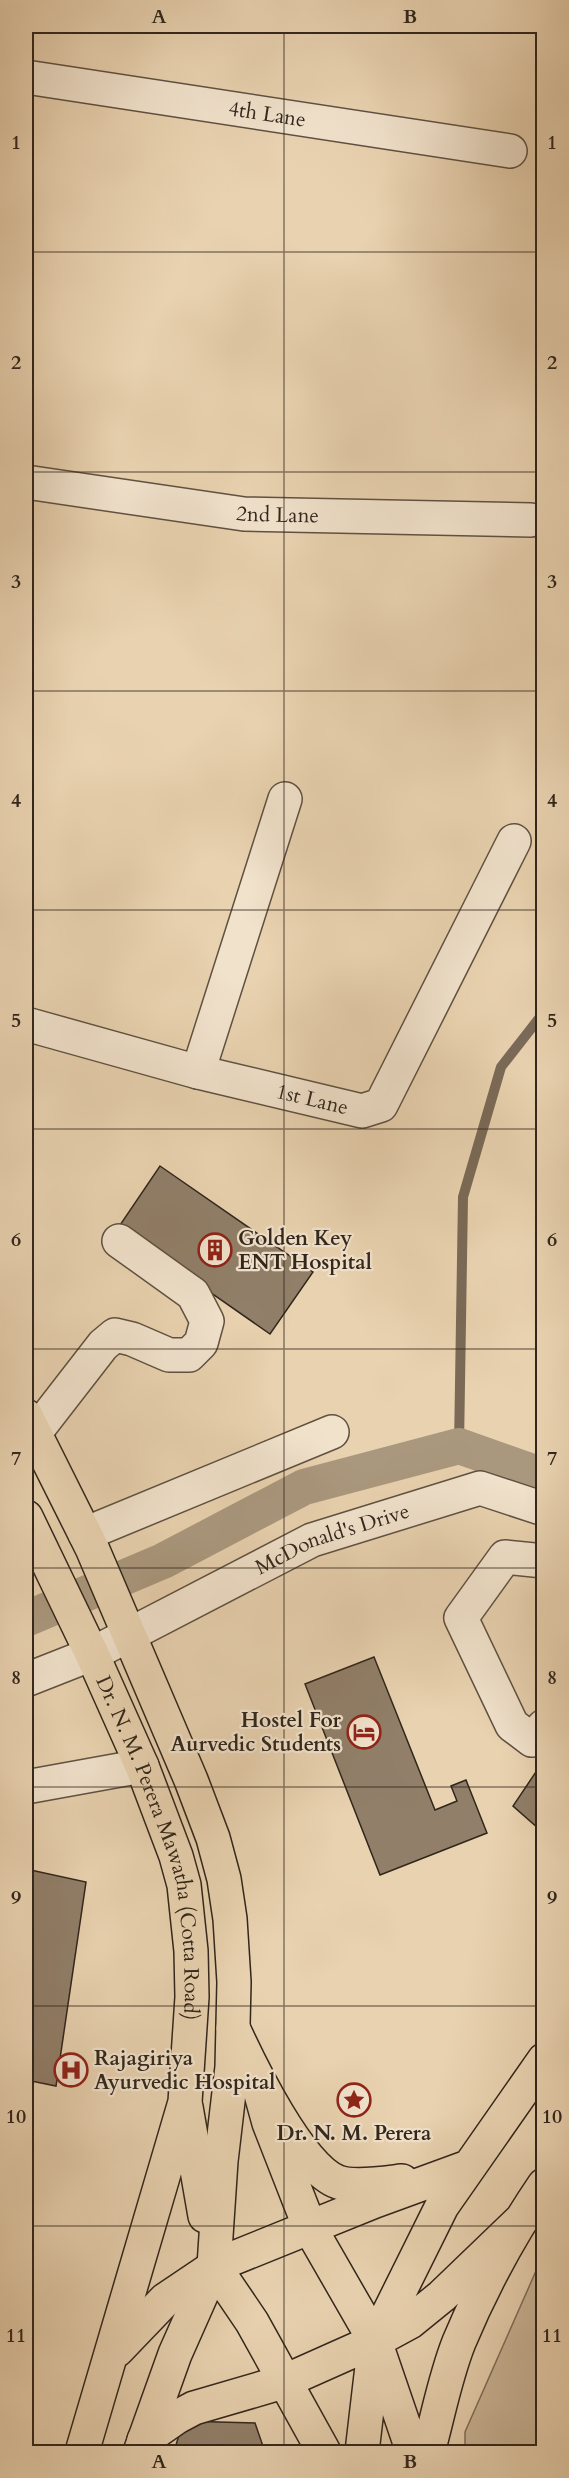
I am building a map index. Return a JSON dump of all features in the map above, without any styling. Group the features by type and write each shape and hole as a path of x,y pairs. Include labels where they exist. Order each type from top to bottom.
{"main road":[{"name":"Dr. N. M. Perera Mawatha (Cotta Road)","path":"28,1430 88,1541 131,1635 213,1838 224,1879 230,1919 234,1982 232,2067 221,2161 214,2266 175,2354 142,2446"},
{"name":"Dr. N. M. Perera Mawatha (Cotta Road)","path":"26,1517 92,1654 142,1766 176,1856 184,1885 191,1951 192,1997 185,2102 82,2452"},
{"path":"233,2028 256,2076 305,2154 321,2172 338,2182 364,2184 431,2180"},
{"path":"362,2452 375,2341 442,2206 543,2060"},
{"path":"256,2076 282,2161 310,2228 375,2341 414,2452"},
{"path":"185,2102 214,2266 252,2322 319,2444"},
{"path":"112,2356 165,2300 214,2266 468,2167"},
{"path":"428,2452 459,2344 491,2272 543,2185"},
{"path":"142,2446 177,2417 194,2408 283,2382 375,2341 410,2322 442,2296 520,2221"},
{"path":"194,2408 247,2404 267,2407 292,2416 319,2444"}],"street":[{"name":"4th Lane","path":"26,77 510,151"},
{"name":"2nd Lane","path":"26,482 244,514 531,520"},
{"path":"198,1072 285,799"},
{"name":"1st Lane","path":"26,1024 198,1072 362,1111 381,1105 514,841"},
{"path":"28,1430 103,1345 115,1335 132,1339 169,1355 189,1355 201,1343 207,1322 193,1294 119,1241"},
{"path":"88,1541 332,1432"},
{"name":"McDonald's Drive","path":"26,1680 92,1654 131,1635 312,1540 480,1488 543,1509"},
{"path":"543,1561 505,1557 461,1618 512,1725 532,1740 543,1725"},
{"path":"26,1787 142,1766"}],"shaded area":[{"path":"543,2255 543,2452 465,2452 465,2432"}],"building":[{"name":"Golden Key ENT Hospital","path":"160,1166 313,1272 270,1334 118,1228"},
{"name":"Hostel For Aurvedic Students","path":"374,1657 435,1810 457,1801 451,1786 466,1780 487,1833 380,1875 305,1684"},
{"path":"544,1760 544,1837 539,1829 513,1806"},
{"path":"26,1869 86,1882 56,2086 26,2080"},
{"path":"183,2421 255,2423 265,2452 174,2452"}],"waterway":[{"path":"459,1446 463,1197 501,1067 544,1012"},
{"path":"26,1619 163,1561 304,1487 459,1446 544,1476"}],"place":[{"name":"Golden Key ENT Hospital","path":"215,1250"},
{"name":"Hostel For Aurvedic Students","path":"364,1732"},
{"name":"Rajagiriya Ayurvedic Hospital","path":"71,2070"},
{"name":"Dr. N. M. Perera","path":"354,2100"}]}
